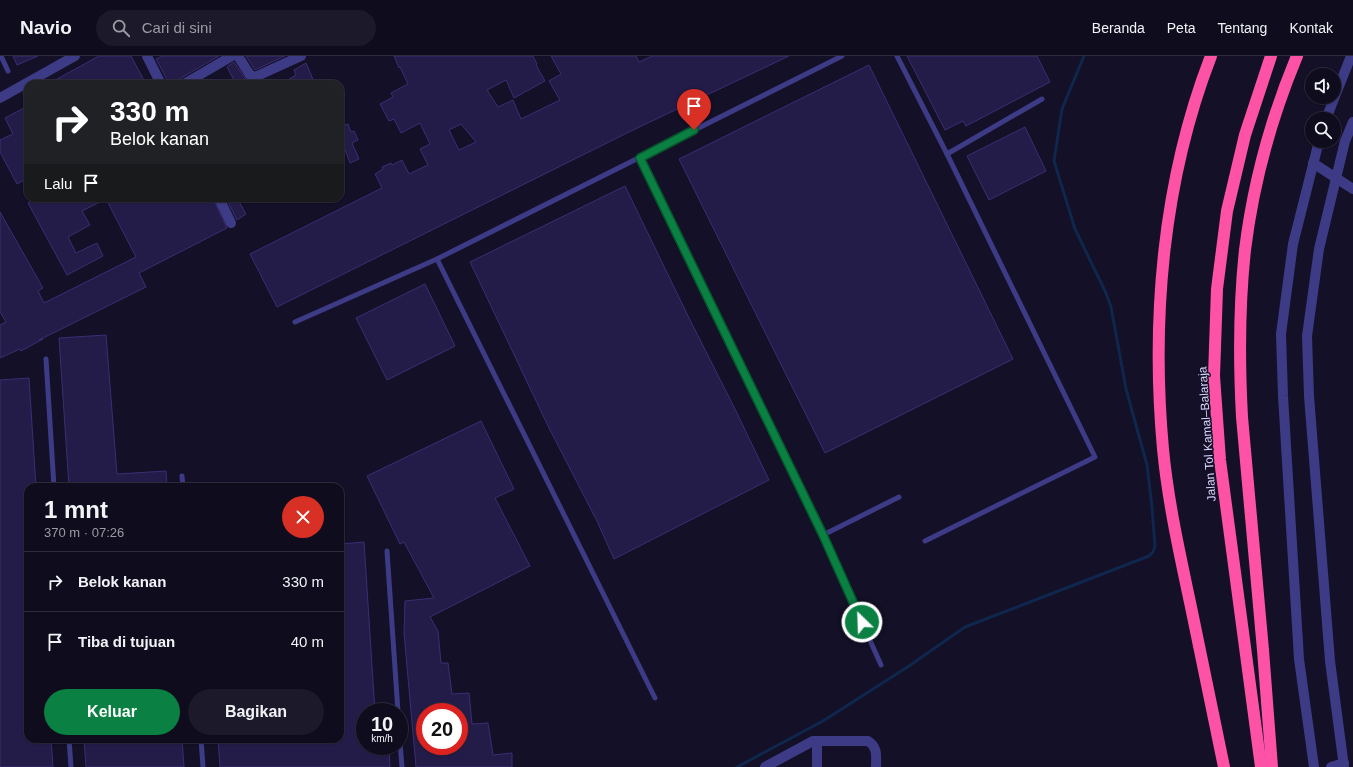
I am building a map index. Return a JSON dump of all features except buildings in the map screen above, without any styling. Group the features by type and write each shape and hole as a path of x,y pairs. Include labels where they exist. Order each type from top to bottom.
{"highway":[{"path":"1211,56 1192,112 1182,153 1168,227 1160,300 1159,385 1163,450 1175,534 1224,767"},
{"name":"Jalan Tol Kamal–Balaraja","path":"1261,767 1220,460 1214,376 1217,290 1227,211 1244,135 1271,56"},
{"path":"1272,767 1242,417 1240,324 1243,267 1251,212 1271,130 1297,56"}],"street":[{"path":"32,80 75,56"},
{"path":"147,56 159,80"},
{"path":"191,80 232,56"},
{"path":"238,56 250,75 255,77 301,56"},
{"path":"1329,112 1351,56"},
{"path":"0,98 24,85"},
{"path":"1331,767 1344,765 1330,661 1309,396 1307,336 1319,249 1345,141 1353,122"},
{"path":"1314,767 1299,658 1283,396 1281,334 1293,244 1317,148"},
{"path":"1313,163 1353,189"},
{"path":"221,202 231,223"},
{"path":"765,767 813,741 868,741 874,744 876,752 876,767"},
{"path":"817,741 817,767"}],"lane":[{"path":"1,56 8,71"},
{"path":"295,322 437,259 842,56"},
{"path":"897,56 947,154 1095,457 925,541"},
{"path":"947,154 1042,99"},
{"path":"640,158 823,535 881,665"},
{"path":"437,259 655,698"},
{"path":"46,359 54,483"},
{"path":"182,476 182,483"},
{"path":"823,535 899,497"},
{"path":"387,551 397,703"},
{"path":"69,743 71,767"},
{"path":"201,743 203,767"},
{"path":"401,755 402,767"}],"waterway":[{"path":"737,767 823,721 909,666 965,627 1149,556 1153,552 1155,546 1147,465 1126,389 1111,307 1106,293 1075,229 1054,161 1062,109 1084,56"}],"route":[{"path":"694,130 640,158 823,535 862,622"}]}
